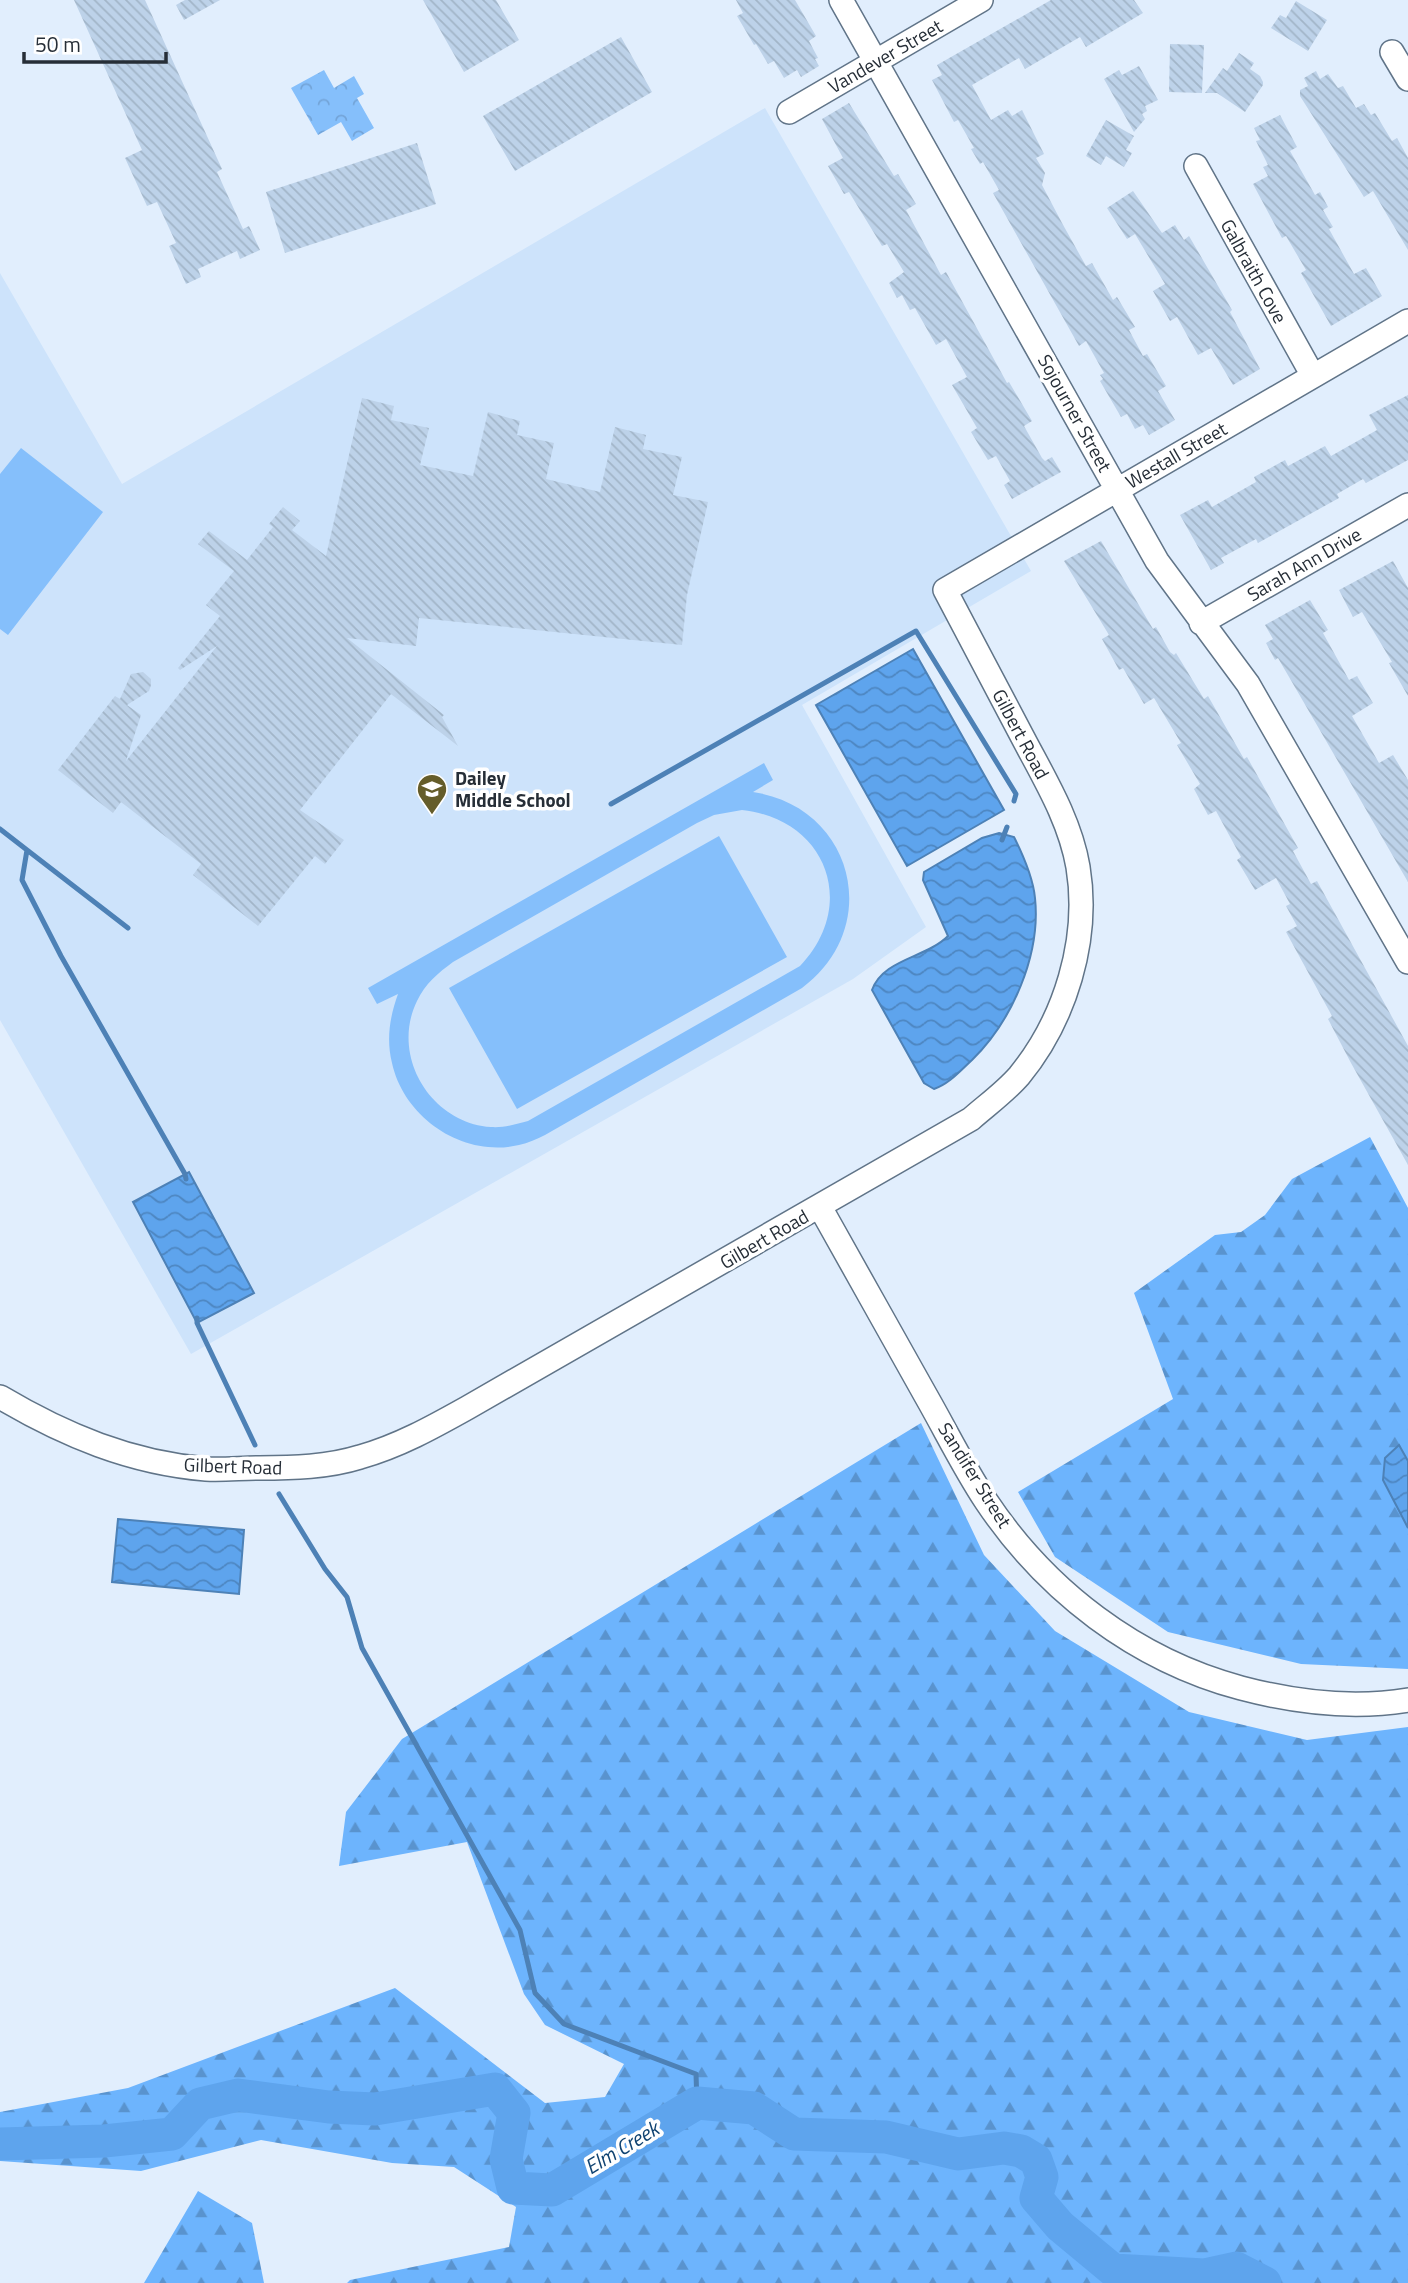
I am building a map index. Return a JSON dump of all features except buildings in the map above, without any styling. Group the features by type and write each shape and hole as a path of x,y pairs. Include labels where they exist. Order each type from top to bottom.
{"street":[{"name":"Sojourner Street","path":"841,0 1157,561 1248,684 1408,962"},
{"name":"Vandever Street","path":"789,112 981,0"},
{"path":"1392,52 1408,79"},
{"name":"Galbraith Cove","path":"1196,166 1313,376"},
{"name":"Westall Street","path":"945,590 1408,321"},
{"name":"Sarah Ann Drive","path":"1201,623 1408,506"},
{"name":"Gilbert Road","path":"0,1397 79,1440 152,1461 206,1469 298,1468 359,1458 410,1439 456,1415 971,1119 1017,1078 1034,1056 1053,1023 1067,988 1076,954 1081,921 1080,891 1078,867 1063,817 945,590"},
{"name":"Sandifer Street","path":"820,1207 986,1501 1045,1575 1094,1617 1141,1647 1175,1664 1220,1682 1255,1692 1335,1703 1387,1703 1408,1700"}],"shaded area":[{"name":"Dailey Middle School","path":"765,108 1031,571 802,705 926,927 853,979 191,1354 0,1020 0,273 122,484"}],"green space":[{"path":"324,70 334,88 354,76 364,94 357,98 374,128 352,141 341,122 318,135 291,88"},
{"path":"21,448 103,512 8,635 0,629 0,474"},
{"path":"764,763 773,780 753,792 787,802 815,820 835,845 846,873 849,903 843,934 828,963 802,988 545,1135 519,1145 477,1145 439,1130 423,1117 409,1101 392,1063 390,1028 398,994 377,1004 368,988","holes":["742,810 771,817 795,829 813,847 825,868 830,892 828,917 818,942 800,966 528,1121 496,1127 469,1123 434,1100 421,1083 413,1064 409,1043 410,1022 420,995 442,970 714,815"]},
{"path":"719,836 787,957 517,1109 449,988"},
{"path":"1370,1137 1408,1208 1408,1669 1301,1664 1168,1632 1055,1557 1018,1492 1173,1399 1134,1293 1215,1235 1241,1232 1265,1215 1292,1179"},
{"path":"921,1423 984,1555 1055,1631 1189,1712 1307,1740 1408,1727 1408,2283 347,2283 350,2280 509,2247 516,2207 454,2167 392,2163 261,2140 141,2171 0,2161 0,2112 128,2088 395,1988 545,2103 605,2097 624,2064 545,2025 524,1994 467,1842 339,1866 346,1812 402,1739"},
{"path":"198,2191 252,2223 264,2283 144,2283"}],"water":[{"path":"913,649 1004,810 907,866 816,705"},
{"path":"999,833 1014,837 1032,882 1036,920 1028,964 1021,986 1000,1026 972,1060 945,1084 934,1089 924,1083 872,990 885,972 948,936 923,880 924,872 982,838"},
{"path":"189,1172 254,1293 197,1323 133,1202"},
{"path":"1399,1445 1408,1461 1408,1528 1383,1480 1385,1458"},
{"path":"118,1519 244,1530 239,1594 112,1582"}],"waterway":[{"path":"611,804 916,631 1016,794 1014,801"},
{"path":"1002,840 1007,827"},
{"path":"0,829 27,850 22,880 61,956 186,1179"},
{"path":"27,850 128,928"},
{"path":"197,1318 255,1445"},
{"path":"279,1494 325,1569 347,1597 362,1648 520,1930 535,1993 564,2024 696,2074 697,2103"},
{"name":"Elm Creek","path":"0,2144 104,2141 172,2134 200,2104 238,2095 329,2107 375,2109 495,2089 514,2113 506,2159 513,2188 552,2190 697,2103 754,2108 794,2134 886,2137 958,2154 1004,2148 1021,2151 1036,2160 1042,2177 1036,2198 1060,2226 1113,2270 1204,2275 1236,2268 1265,2283"}],"place":[{"name":"Dailey Middle School","path":"432,816"}]}
